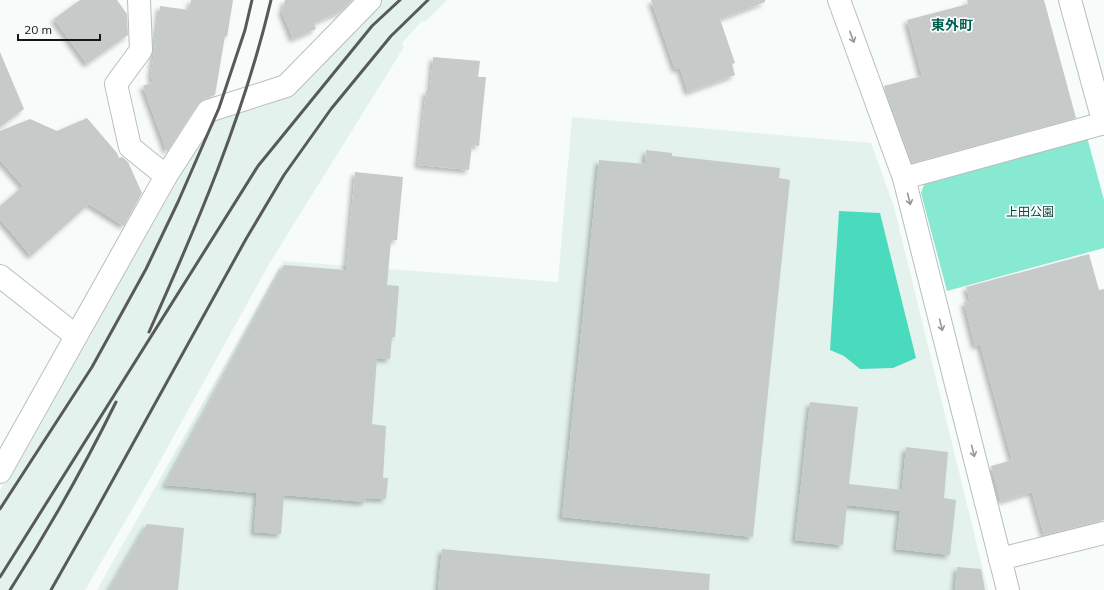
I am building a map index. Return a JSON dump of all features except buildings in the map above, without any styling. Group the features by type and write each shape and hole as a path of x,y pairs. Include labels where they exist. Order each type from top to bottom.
{"street":[{"path":"139,0 141,50 116,84 130,147 166,176"},
{"path":"0,472 166,176 208,111 286,86 370,0"},
{"path":"839,0 904,178 1008,590"},
{"path":"904,178 1104,123 1070,0"},
{"path":"0,276 76,336"},
{"path":"1000,559 1104,533"}],"shaded area":[{"path":"381,0 447,0 425,22 422,21 402,43 404,47 269,264 154,472 85,590 0,590 0,490 92,333 208,119 291,89"},
{"path":"572,117 871,143 894,207 988,590 97,590 283,261 558,282"},
{"path":"839,211 880,213 916,358 893,368 860,369 844,356 830,350"}],"green space":[{"name":"上田公園","path":"1087,137 1104,200 1104,248 947,291 921,193 925,182"}],"railway":[{"path":"0,509 92,367 146,269 178,202 219,108 245,30 252,0"},
{"path":"149,332 185,251 218,169 247,85 271,0"},
{"path":"0,577 258,166 372,26 400,0"},
{"path":"51,590 246,239 284,175 331,109 391,36 428,0"},
{"path":"10,590 66,498 116,402"}],"district":[{"name":"東外町","path":"952,25"}]}
